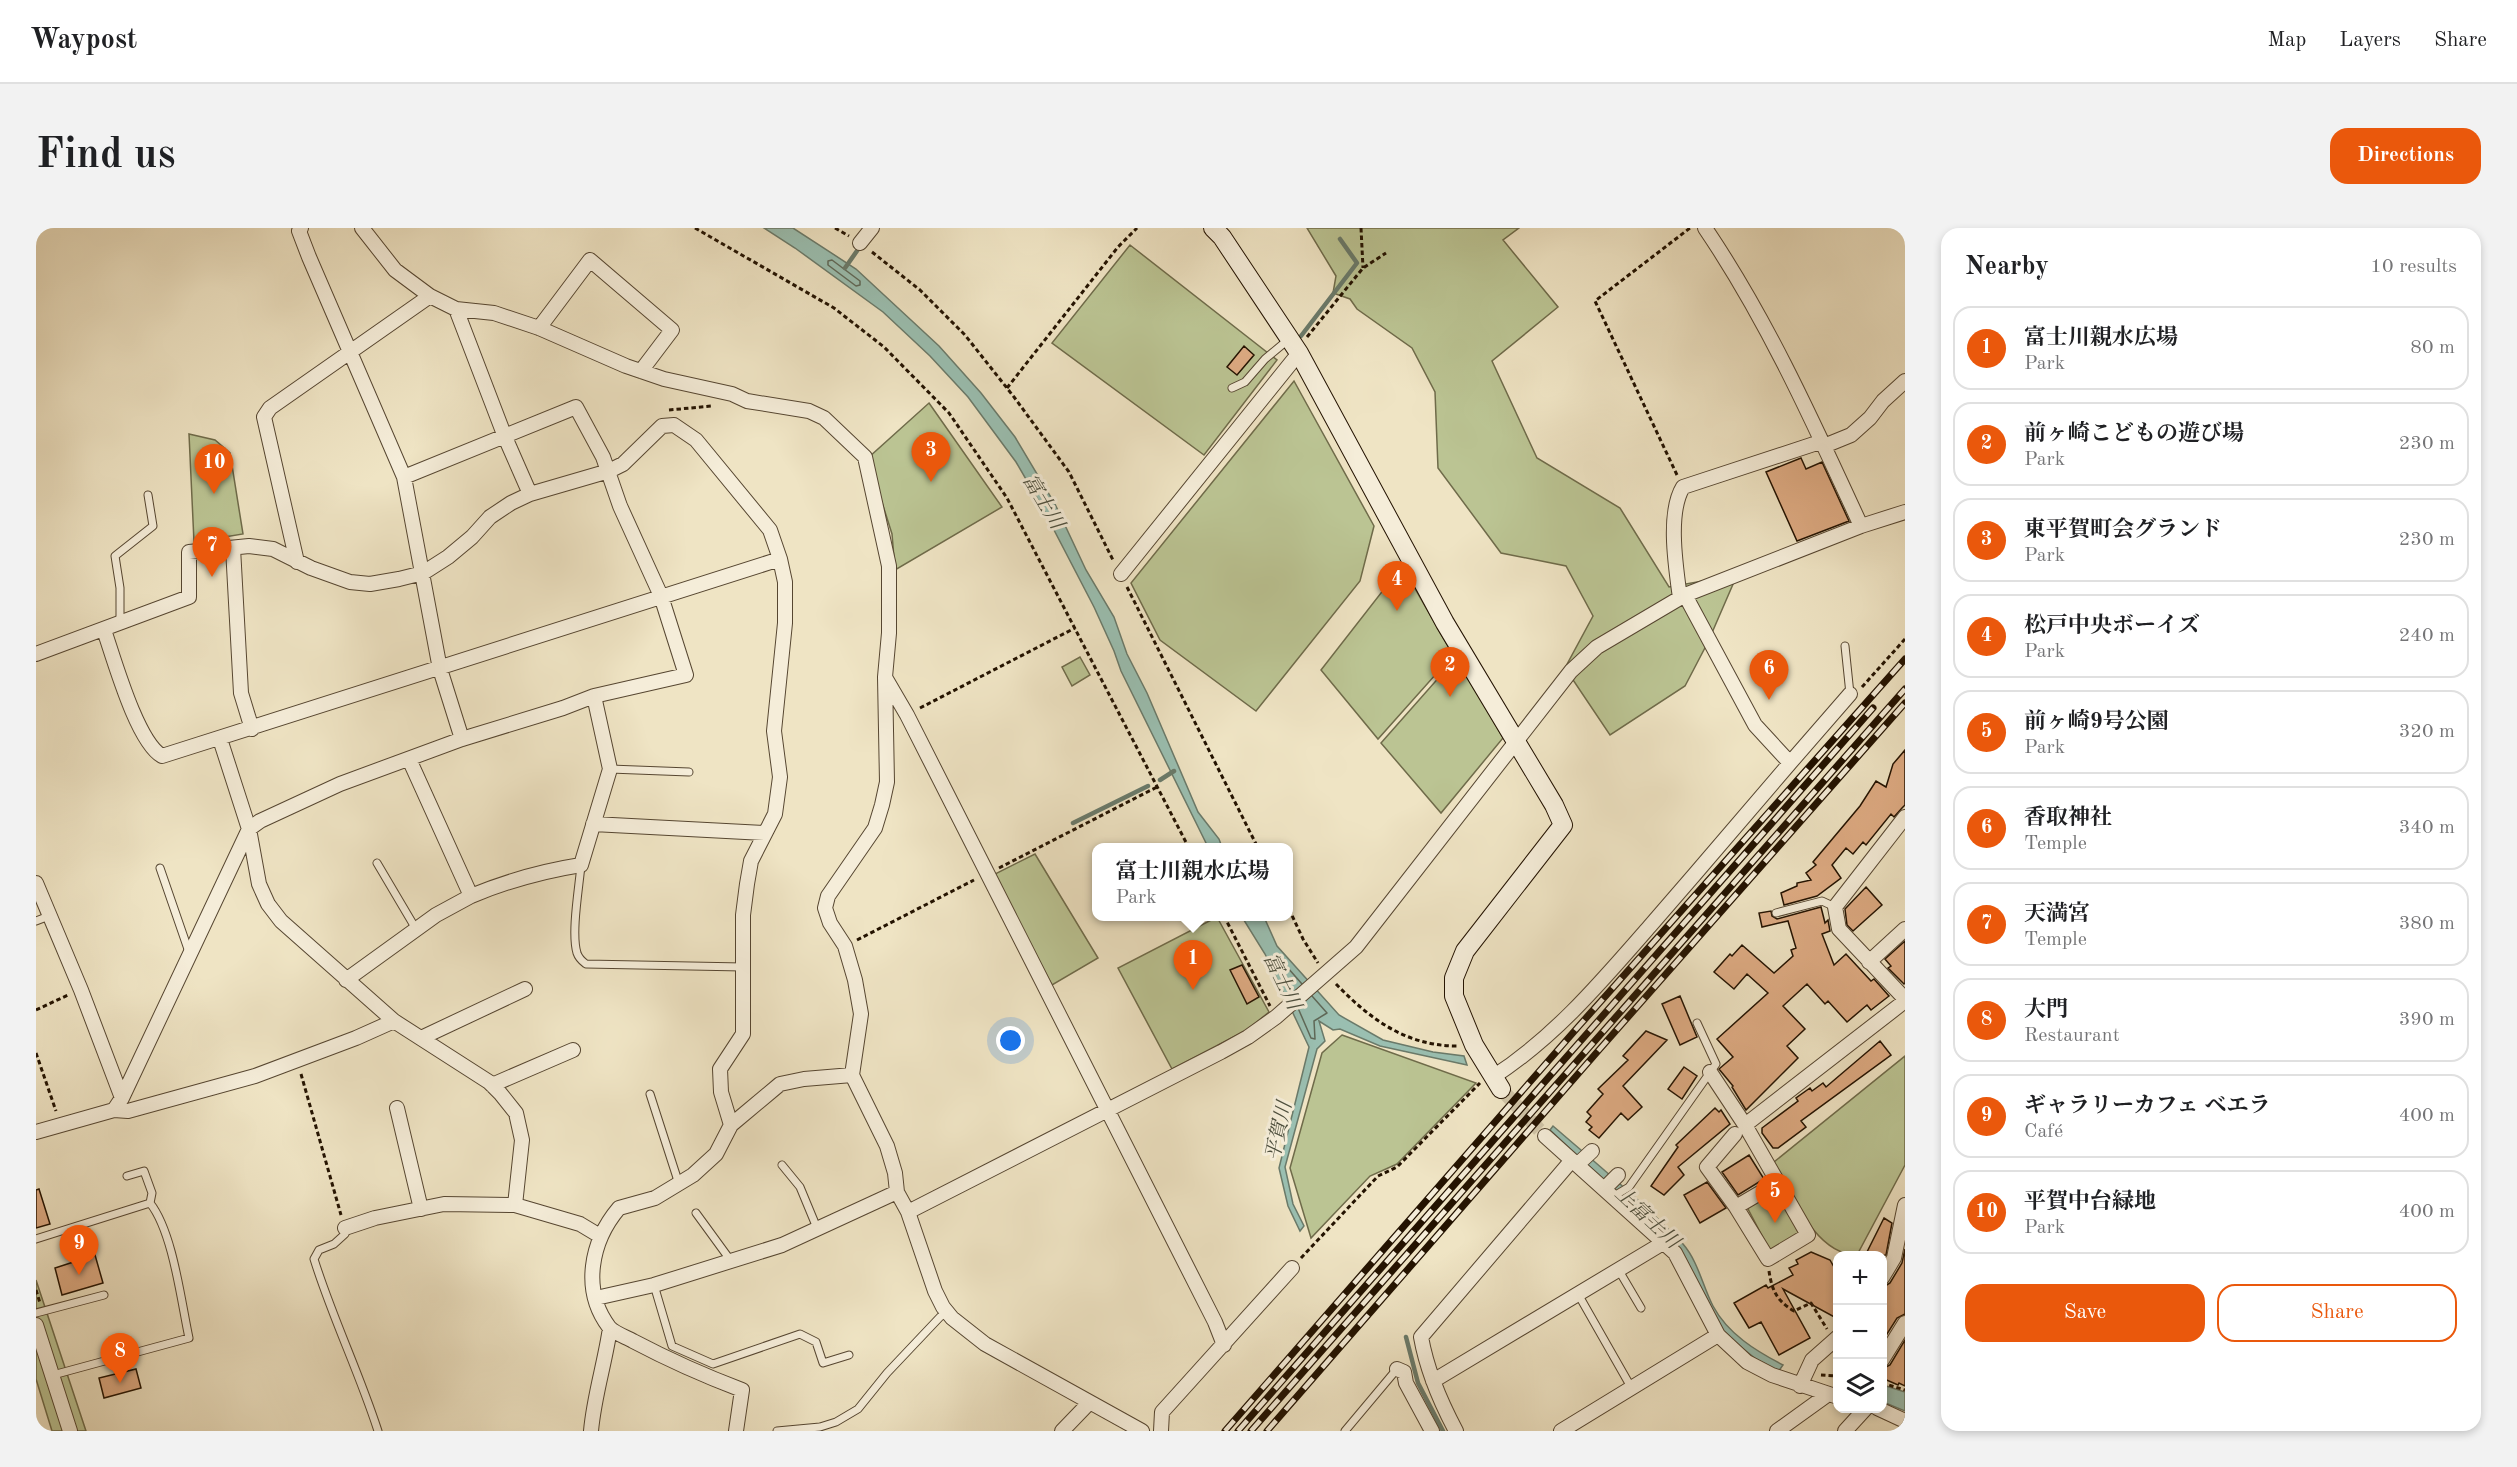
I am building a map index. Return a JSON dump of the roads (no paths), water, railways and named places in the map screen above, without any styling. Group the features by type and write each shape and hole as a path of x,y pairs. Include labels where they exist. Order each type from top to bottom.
{"street":[{"path":"301,228 299,231 309,257 404,477 440,669 462,739"},
{"path":"362,228 387,261 430,296 456,309 494,313 539,328 664,379 732,394 747,400 809,411 824,418 865,457 889,567 889,633 885,677 886,782 875,828 828,896 825,908 830,922 845,946 855,980 861,1014 852,1075 887,1146 895,1173 897,1192 908,1212 935,1291 948,1312 968,1332 985,1344 1142,1431"},
{"path":"860,243 872,228"},
{"path":"1213,228 1295,348 1445,623 1554,805 1563,825 1465,951 1454,978 1454,996 1474,1045 1495,1080 1561,1025 1625,955 1850,694"},
{"path":"1705,228 1751,300 1861,526"},
{"path":"539,328 590,260 672,330 640,371"},
{"path":"297,562 264,417 270,408 430,296"},
{"path":"456,309 505,437 530,494"},
{"path":"1121,574 1295,348"},
{"path":"1790,763 1755,725 1683,597 1675,539 1678,496 1683,488 1851,435 1905,381"},
{"path":"36,1132 118,1104 249,829 261,820 340,784 462,739 563,708 594,696 686,675 660,596 620,506 609,471 576,407 404,477"},
{"path":"36,654 189,597 189,552 249,546 273,549 297,562 350,582 370,584 423,573 448,557 472,537 490,517 511,503 530,494 609,471 623,464 662,426 674,425 696,440 770,530 786,582 785,623 774,730 780,777 775,814 752,861 747,884 743,915 743,1034 720,1070 721,1092 731,1125"},
{"path":"908,1212 1230,1047 1276,1017 1356,947 1571,671 1597,647 1683,597 1861,526 1905,512"},
{"path":"233,548 241,693 252,729"},
{"path":"104,630 135,717 155,752 162,756 780,559"},
{"path":"885,677 907,715 1215,1322 1224,1345"},
{"path":"346,980 416,929 471,896 521,878 581,865 610,769 594,696"},
{"path":"220,739 249,829 259,884 268,904 281,921 394,1021 492,1085 516,1113 522,1140 514,1205"},
{"path":"410,759 471,896"},
{"path":"1710,1072 1740,1129 1777,1183 1808,1235 1768,1259 1736,1207 1707,1167 1740,1129 1905,1000 1839,929 1835,908 1905,817"},
{"path":"593,824 765,833"},
{"path":"36,884 81,990 118,1104 128,1111 255,1076 394,1021"},
{"path":"1869,962 1905,928"},
{"path":"421,1038 525,989"},
{"path":"492,1085 573,1050"},
{"path":"591,1431 599,1377 610,1328 591,1283 600,1236 619,1208 655,1198 679,1184 716,1154 731,1125 780,1084 804,1079 852,1075"},
{"path":"397,1108 421,1209"},
{"path":"1545,1136 1609,1191 1675,1253 1718,1335 1747,1362 1772,1375 1832,1396"},
{"path":"1456,1431 1440,1401 1421,1337 1576,1162 1592,1151"},
{"path":"1609,1191 1618,1175"},
{"path":"1736,1207 1777,1183"},
{"path":"596,1298 654,1285 782,1245 897,1192"},
{"path":"345,1228 375,1218 444,1204 514,1205 580,1224 600,1236"},
{"path":"1887,1270 1894,1258 1905,1205"},
{"path":"1433,1381 1663,1243"},
{"path":"1161,1431 1162,1412 1292,1268"},
{"path":"1883,1359 1905,1323"},
{"path":"36,1325 40,1348 53,1375 70,1431"},
{"path":"610,1328 676,1364 742,1390 736,1431"},
{"path":"1561,1431 1718,1335"},
{"path":"1800,1386 1812,1360 1833,1342"},
{"path":"1397,1369 1404,1371 1406,1383 1432,1431"},
{"path":"1778,1431 1832,1396"},
{"path":"1062,1431 1089,1403"},
{"path":"1845,1431 1861,1413"},
{"path":"1887,1413 1905,1421"}],"lane":[{"path":"1232,388 1245,382 1265,359 1295,348"},
{"path":"120,623 120,588 115,556 153,526 148,495"},
{"path":"1845,646 1850,694"},
{"path":"610,769 689,772"},
{"path":"378,863 416,929"},
{"path":"581,865 575,942 577,954 586,964 742,967"},
{"path":"160,868 190,954"},
{"path":"1776,913 1822,901 1835,908"},
{"path":"36,921 50,916"},
{"path":"1609,1191 1629,1187 1716,1064 1697,1023"},
{"path":"650,1094 679,1184"},
{"path":"782,1165 800,1187 817,1228"},
{"path":"127,1176 144,1172 152,1193 150,1203"},
{"path":"36,1239 150,1203"},
{"path":"53,1375 189,1338 160,1215 150,1203"},
{"path":"696,1213 731,1261"},
{"path":"345,1228 345,1234 334,1244 319,1250 314,1258 334,1318 363,1386 378,1431"},
{"path":"1618,1269 1641,1308"},
{"path":"654,1285 672,1346 713,1364 800,1334 816,1342 823,1363 849,1355"},
{"path":"1578,1294 1631,1387"},
{"path":"36,1313 104,1295"},
{"path":"777,1431 820,1427 836,1422 858,1409 887,1373 940,1317 948,1312"},
{"path":"1345,1431 1397,1369"}],"water":[{"name":"富士川","path":"764,228 793,228 856,269 939,346 981,393 1015,437 1055,504 1086,570 1114,617 1127,654 1147,693 1198,812 1220,843 1206,843 1121,671 1094,607 1016,462 968,397 930,356 883,312"},
{"name":"富士川","path":"1244,921 1266,921 1277,946 1339,1015 1383,1040 1433,1052 1464,1056 1467,1065 1380,1046 1340,1029 1333,1030 1319,1021 1325,1041 1317,1049 1285,1167 1293,1204 1304,1226 1300,1231 1288,1206 1279,1168 1309,1047 1265,954"},
{"name":"上富士川","path":"1553,1126 1636,1198 1683,1244 1693,1258 1709,1299 1719,1316 1744,1341 1783,1365 1778,1372 1756,1359 1727,1336 1714,1319 1680,1251 1550,1130"},
{"path":"1887,1386 1905,1392 1905,1411 1887,1404"}],"waterway":[{"path":"1301,336 1357,263 1340,239"},
{"path":"845,268 859,248"},
{"path":"1160,780 1174,771"},
{"path":"1073,823 1148,786"},
{"name":"平賀川","path":"1406,1337 1418,1383 1443,1431"}],"tunnel":[{"path":"1501,1089 1545,1136"}],"railway":[{"path":"1225,1431 1578,1027 1905,659"},
{"path":"1251,1431 1905,689"},
{"path":"1267,1431 1905,703"},
{"path":"1238,1431 1873,708"}],"place":[{"name":"東平賀町会グランド","path":"931,482"},
{"name":"平賀中台緑地","path":"214,494"},
{"name":"天満宮","path":"212,577"},
{"name":"松戸中央ボーイズ","path":"1397,611"},
{"name":"前ヶ崎こどもの遊び場","path":"1450,697"},
{"name":"香取神社","path":"1769,700"},
{"name":"富士川親水広場","path":"1193,990"},
{"name":"前ヶ崎9号公園","path":"1775,1223"},
{"name":"ギャラリーカフェ ベエラ","path":"79,1275"},
{"name":"大門","path":"120,1383"}]}
